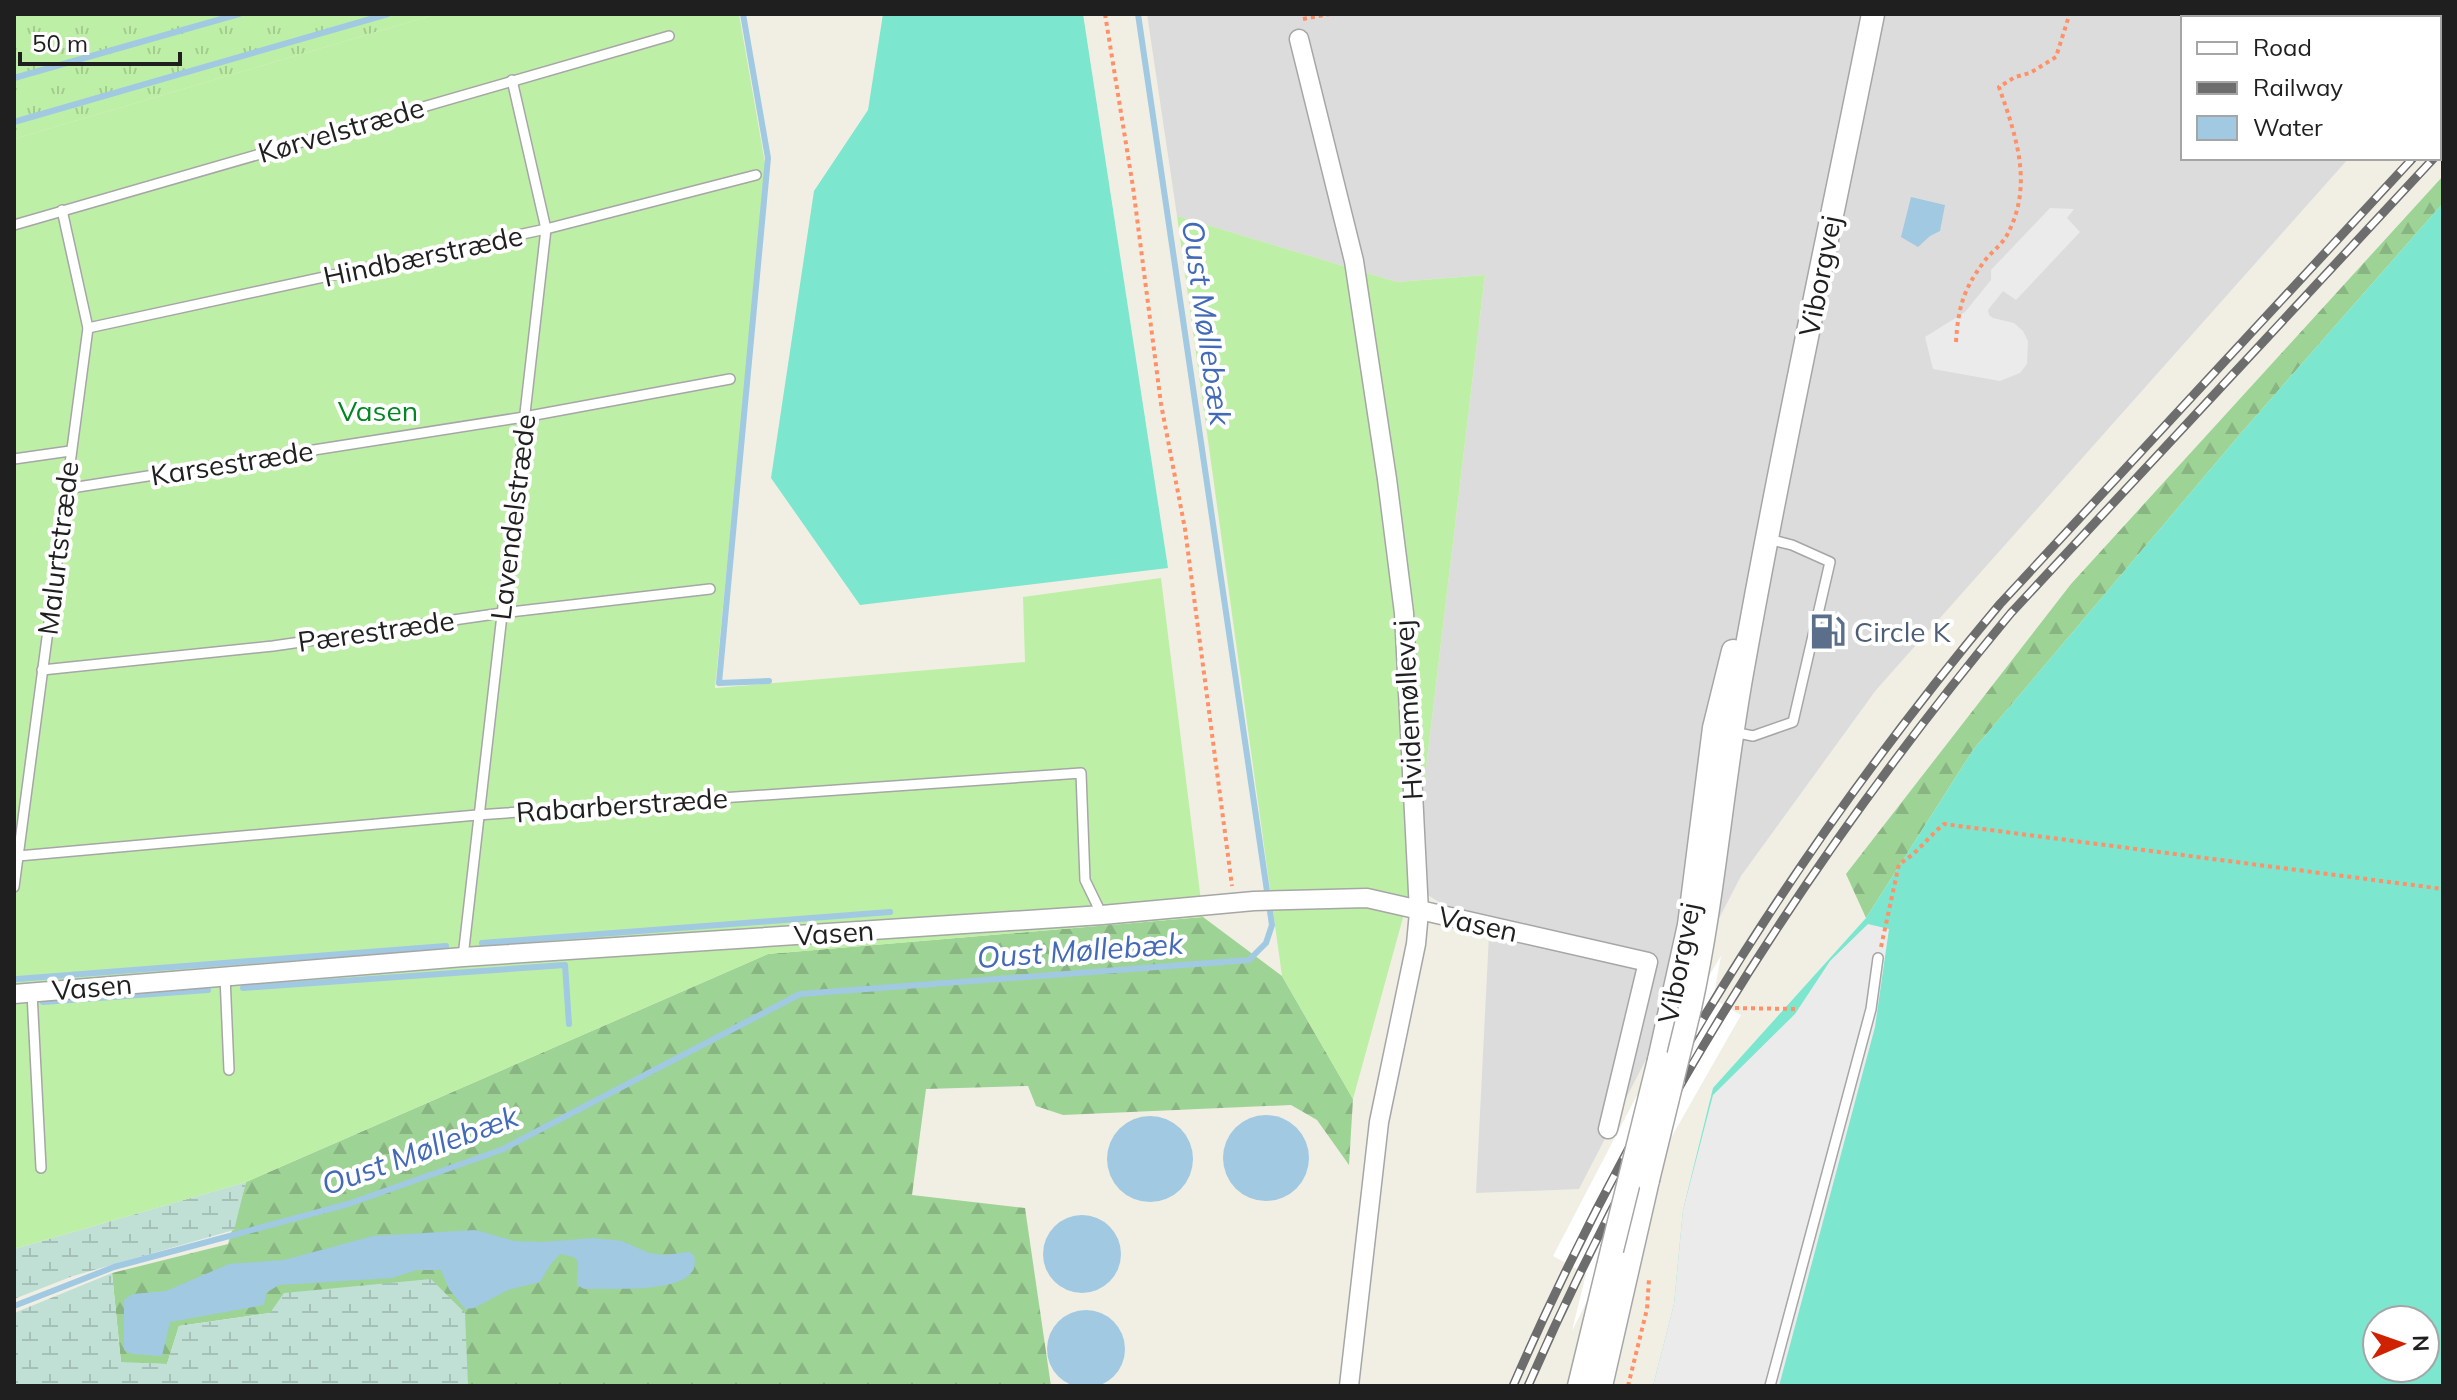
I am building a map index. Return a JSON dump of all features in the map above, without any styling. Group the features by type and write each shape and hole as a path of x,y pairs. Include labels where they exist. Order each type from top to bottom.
{"street":[{"name":"Viborgvej","path":"1579,1386 1659,1060 1689,971 1715,867 1723,730 1766,539 1871,14"},
{"name":"Hvidemøllevej","path":"1298,30 1354,261 1387,479 1404,613 1419,912 1416,944 1379,1122 1349,1386"},
{"name":"Vasen","path":"23,993 463,957 1102,915 1254,901 1367,898 1689,971"},
{"path":"1608,1129 1648,962"},
{"name":"Viborgvej","path":"1601,1386 1690,1008 1689,971"}],"lane":[{"name":"Kørvelstræde","path":"14,225 669,36"},
{"name":"Lavendelstræde","path":"463,957 546,229 512,80"},
{"name":"Hindbærstræde","path":"88,328 546,229 756,175"},
{"name":"Malurtstræde","path":"14,887 88,328 62,210"},
{"name":"Karsestræde","path":"65,489 524,417 730,379"},
{"path":"14,459 70,451"},
{"path":"1723,730 1753,736 1793,722 1830,562 1792,545 1766,539"},
{"name":"Pærestræde","path":"42,670 273,646 502,613 710,589"},
{"name":"Rabarberstræde","path":"18,856 477,815 1081,773 1085,880 1102,915"},
{"path":"1770,1386 1871,1009 1878,958"},
{"path":"225,976 229,1070"},
{"path":"23,993 41,1168"}],"path":[{"path":"1105,14 1133,187 1161,404 1185,529 1234,903"},
{"path":"1298,30 1330,14"},
{"path":"1956,342 1958,308 1962,296 1983,263 2006,238 2018,203 2021,172 2018,145 2014,125 1999,87 2056,57 2068,19"},
{"path":"1878,958 1899,864 1913,856 1925,840 1944,824 2443,889"},
{"path":"1735,1008 1798,1009"}],"shaded area":[{"path":"883,14 1083,14 1168,568 860,605 771,478 814,191 868,110"},
{"path":"1147,14 2443,14 2441,54 2441,16 2181,16 2181,160 2347,160 1876,690 1741,876 1579,1189 1476,1193 1489,934 1412,885 1485,275 1397,282 1177,216"},
{"path":"2443,203 2443,1386 1653,1386 1674,1304 1683,1210 1713,1088 1866,918 1973,750 2242,432"},
{"path":"2050,208 2074,209 2067,218 2080,232 2016,300 2003,291 1988,310 1993,318 2014,323 2023,331 2028,341 2027,364 2020,373 2000,381 1933,369 1925,337 1965,312 1991,280 1991,270"},
{"path":"1868,924 1889,929 1875,1027 1779,1386 1653,1386 1674,1304 1683,1210 1713,1095 1795,1014 1830,961"}],"green space":[{"path":"14,14 437,14 14,139"},
{"name":"Vasen","path":"437,14 739,14 766,169 715,688 1025,662 1023,597 1161,578 1203,917 768,954 246,1182 14,1249 14,139"},
{"path":"2443,176 2443,203 2242,432 1973,750 1866,918 1846,874 2071,584"},
{"path":"1177,216 1397,282 1485,275 1412,885 1353,1099 1282,976"},
{"path":"1203,917 1282,976 1353,1099 1349,1165 1317,1120 1291,1105 1063,1115 1036,1106 1028,1086 926,1089 912,1195 1025,1208 1051,1386 468,1386 468,1382 270,1313 179,1326 167,1364 121,1363 112,1273 228,1244 246,1182 768,954"},
{"path":"246,1182 234,1230 73,1276 14,1299 14,1249"},
{"path":"112,1273 121,1362 167,1364 179,1326 270,1313 284,1293 431,1279 465,1313 468,1386 14,1386 14,1313"}],"water":[{"path":"1911,197 1945,205 1940,231 1918,247 1901,237"},
{"path":"1266,1115 1282,1119 1296,1128 1305,1142 1309,1158 1305,1174 1296,1188 1282,1197 1266,1201 1250,1197 1236,1188 1227,1174 1223,1158 1227,1142 1236,1128 1250,1119"},
{"path":"1150,1116 1166,1120 1180,1129 1189,1143 1193,1159 1189,1175 1180,1189 1166,1198 1150,1202 1134,1198 1120,1189 1111,1175 1107,1159 1111,1143 1120,1129 1134,1120"},
{"path":"1082,1215 1097,1218 1114,1232 1121,1254 1118,1269 1104,1286 1082,1293 1067,1290 1050,1276 1043,1254 1046,1239 1060,1222"},
{"path":"475,1230 514,1241 593,1238 622,1241 649,1253 689,1252 694,1255 694,1267 683,1279 657,1287 584,1289 577,1285 578,1262 574,1257 560,1254 540,1282 508,1290 474,1308 465,1309 449,1289 441,1270 417,1270 392,1278 279,1285 266,1293 264,1305 170,1322 162,1356 132,1354 124,1350 124,1300 133,1294 166,1291 229,1264 284,1260 373,1236"},
{"path":"1086,1310 1101,1313 1118,1327 1125,1349 1122,1364 1108,1381 1086,1388 1071,1385 1054,1371 1047,1349 1050,1334 1064,1317"}],"pier":[{"path":"1721,956 1713,999 1741,1015 1655,1166 1572,1331 1586,1274 1553,1256 1635,1099"}],"waterway":[{"path":"14,78 239,14"},
{"path":"14,122 388,14"},
{"path":"743,14 768,158 719,683 769,681"},
{"name":"Oust Møllebæk","path":"14,1306 114,1267 348,1204 501,1150 800,994 1249,960 1266,943 1272,925 1138,14"},
{"path":"482,943 890,912"},
{"path":"17,979 446,946"},
{"path":"243,988 565,965 569,1024"},
{"path":"43,1002 208,990"}],"railway":[{"path":"1513,1386 1561,1281 1669,1077 1728,978 1858,786 2000,604 2411,160"},
{"path":"1528,1386 1576,1282 1683,1080 1742,983 1870,794 2011,613 2432,160"}],"place":[{"name":"Circle K","path":"1828,632"}]}
